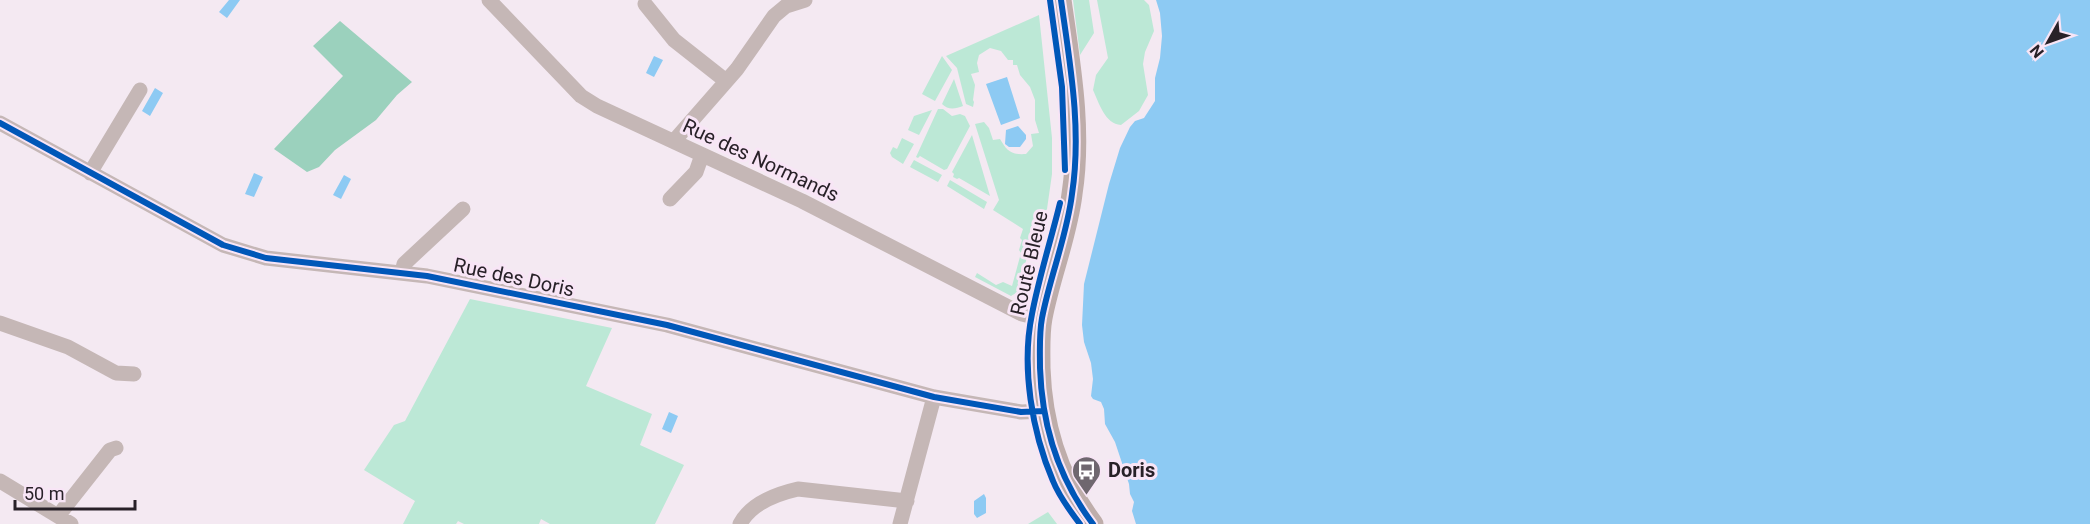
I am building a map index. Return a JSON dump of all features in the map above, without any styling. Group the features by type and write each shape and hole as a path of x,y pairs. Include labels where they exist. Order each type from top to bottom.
{"street":[{"name":"Rue des Normands","path":"489,0 581,96 802,201 1022,314 1037,317"},
{"path":"674,141 737,69 780,10 805,0"},
{"name":"Route Bleue","path":"1050,0 1062,87 1065,162 1062,194 1037,317 1040,350 1038,412 1042,450 1053,483 1080,524"},
{"name":"Route Bleue","path":"1037,317 1072,196 1075,164 1075,105 1061,0"},
{"path":"645,4 674,40 726,81"},
{"path":"90,173 140,90"},
{"name":"Rue des Doris","path":"0,123 223,245 266,258 402,272 667,326 934,397 1038,412"},
{"path":"670,199 696,172 702,154"},
{"path":"402,272 404,264 463,209"},
{"path":"0,322 68,347 116,373 134,374"},
{"path":"900,524 934,397"},
{"name":"Route Bleue","path":"1038,412 1062,475 1093,524"},
{"path":"0,481 64,520 110,450 116,448"},
{"path":"740,524 744,517 763,501 798,489 907,501"}],"green space":[{"path":"1073,0 1089,0 1094,33 1080,55"},
{"path":"1097,0 1144,0 1149,5 1154,31 1145,52 1143,64 1148,95 1139,111 1121,125 1115,124 1107,117 1093,90 1096,75 1108,58"},
{"path":"1039,15 1052,138 1052,174 1047,209 1032,235 1019,291 1011,296 975,277 977,273 996,285 1003,282 1012,286 1021,253 1019,250 1022,240 1020,238 1023,229 993,210 999,200 975,124 984,122 993,140 1000,139 1013,153 1026,154 1033,146 1031,134 1039,133 1035,120 1035,100 1030,87 1020,75 1017,65 1013,65 1013,60 1008,60 1001,51 990,48 979,55 977,63 979,72 971,74 975,85 973,107 966,104 957,68 946,56"},
{"path":"340,21 412,82 397,95 376,120 335,150 319,167 307,172 274,149 343,76 313,46"},
{"path":"942,56 952,70 935,101 922,94"},
{"path":"954,79 963,106 957,108 942,104"},
{"path":"938,109 943,109 952,116 960,114 965,116 970,126 947,169 944,170 920,156 916,157"},
{"path":"932,110 919,135 908,130 914,116"},
{"path":"972,135 990,196 959,178 953,177 952,172"},
{"path":"902,138 914,144 903,164 890,153 893,147 897,149"},
{"path":"914,160 942,175 938,182 910,167"},
{"path":"950,180 987,202 984,209 947,186"},
{"path":"470,299 612,328 586,386 652,414 640,445 684,465 655,524 550,524 541,519 539,524 464,524 458,521 456,524 403,524 415,501 364,470 394,425 405,421"},
{"path":"1048,512 1057,524 1028,524"}],"water":[{"path":"229,0 240,0 227,18 219,12"},
{"path":"1156,0 2090,0 2090,524 1136,524 1132,511 1134,502 1129,484 1115,442 1105,424 1104,409 1101,402 1091,396 1093,379 1091,363 1084,342 1082,325 1084,284 1120,148 1130,127 1135,121 1144,118 1155,101 1155,78 1162,36 1160,13"},
{"path":"654,56 663,60 654,77 646,73"},
{"path":"1007,77 1020,118 1001,125 986,84"},
{"path":"155,88 163,93 150,116 142,111"},
{"path":"1018,126 1026,135 1026,139 1020,147 1009,147 1005,144 1006,130"},
{"path":"254,173 263,177 254,197 245,194"},
{"path":"344,175 351,179 341,199 333,195"},
{"path":"669,412 678,416 671,433 662,429"},
{"path":"984,494 986,513 977,518 974,514 974,501"}],"cycle path":[{"path":"1050,0 1062,87 1065,170"},
{"path":"1061,0 1074,97 1075,170 1066,225 1042,318 1041,389 1048,431 1061,470 1093,524"},
{"path":"0,123 223,245 266,258 427,276 667,325 934,397 1021,412 1044,411"},
{"path":"1060,203 1032,314 1028,377 1034,421 1046,462 1058,492 1080,524"}],"place":[{"name":"Doris","path":"1087,496"}]}
